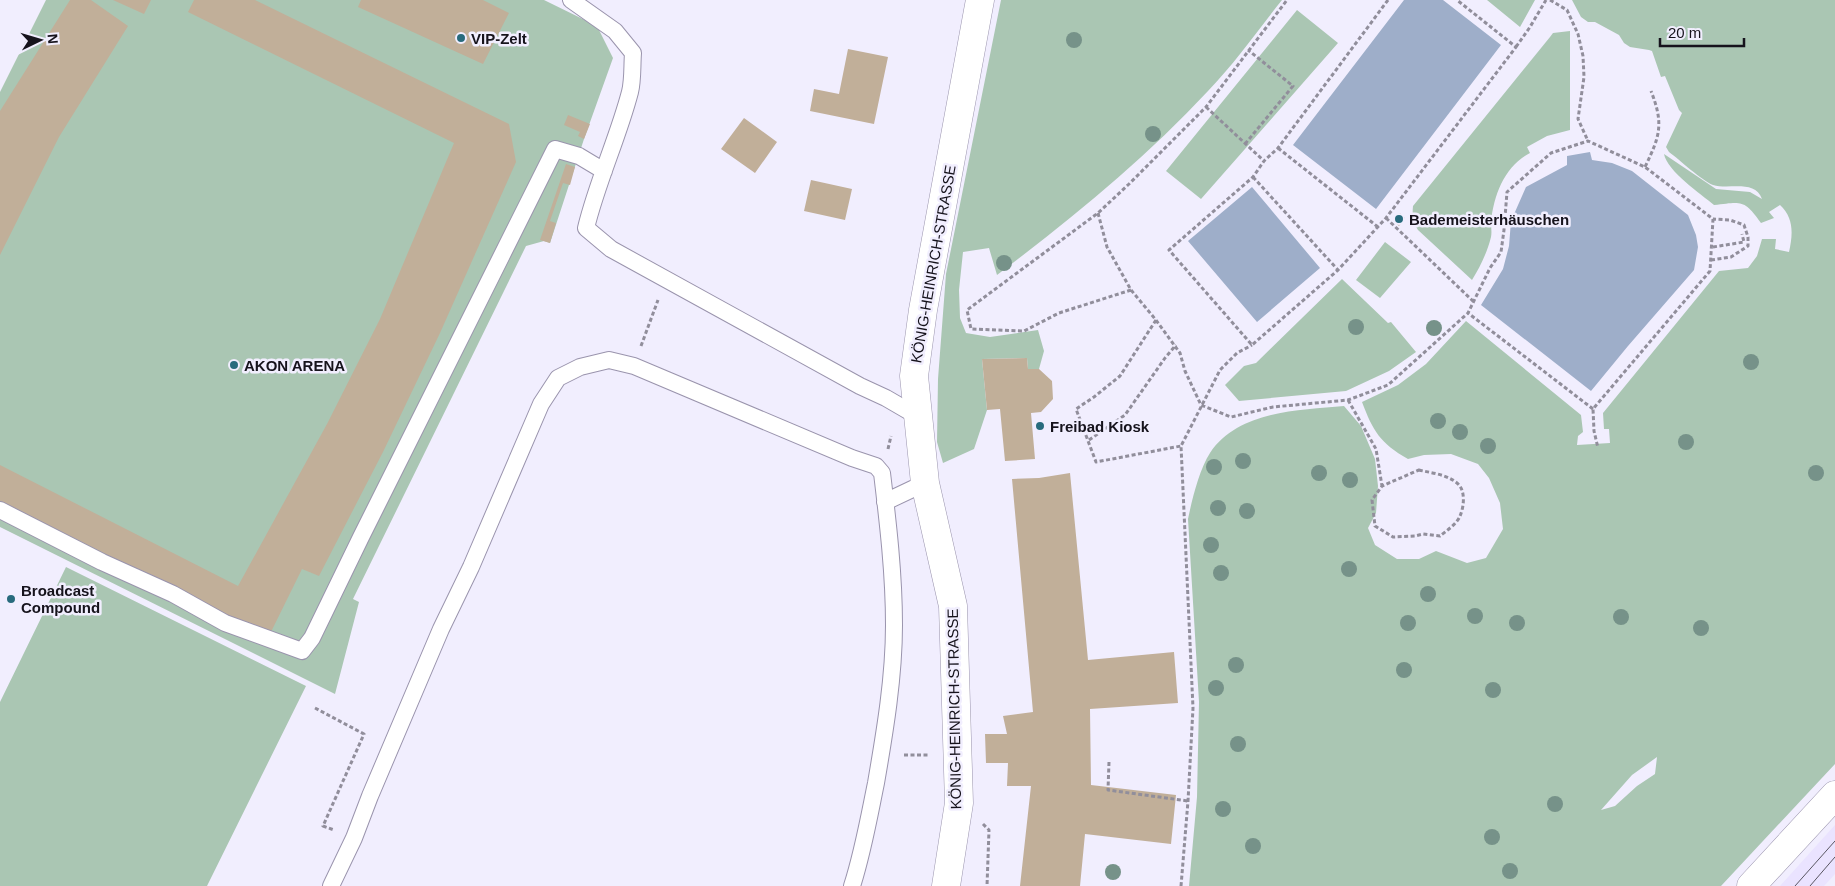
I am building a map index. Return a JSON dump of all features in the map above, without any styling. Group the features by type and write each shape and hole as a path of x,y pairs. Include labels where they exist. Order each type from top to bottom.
{"street":[{"name":"KÖNIG-HEINRICH-STRASSE","path":"946,886 959,803 953,606 925,483 914,376 923,310 980,0"},
{"path":"1751,886 1835,795"}],"lane":[{"path":"571,0 614,31 633,53 631,90 592,204 586,228 611,249 917,416"},
{"path":"0,510 94,558 174,594 225,624 302,651 312,638 555,149 579,156 604,172"},
{"path":"331,886 354,838 441,629 471,566 541,404 558,378 580,367 609,360 634,366 852,458 876,466 882,474 894,625 890,680 881,754 866,834 852,886"},
{"path":"885,502 925,483"}],"path":[{"path":"1131,290 1059,313 1024,331 971,329 967,310 1098,213 1129,184 1206,107 1287,0"},
{"path":"1252,345 1169,250 1253,177 1264,161 1278,148 1388,0"},
{"path":"1457,0 1516,46"},
{"path":"1181,886 1193,708 1181,446 1220,370 1238,353 1252,345 1338,270 1386,218 1530,27 1546,0"},
{"path":"1550,0 1567,10 1578,34 1583,56 1584,77 1578,119 1588,141 1645,167 1713,219 1730,220 1744,225 1748,237 1748,246 1731,258 1711,260"},
{"path":"1245,144 1293,86 1248,50"},
{"path":"1645,167 1655,147 1660,124 1658,108 1650,91"},
{"path":"1206,107 1264,161"},
{"path":"1098,213 1107,246 1131,290 1176,346 1201,405 1232,417 1273,407 1348,400 1388,385 1468,313 1490,268 1501,252 1507,192 1551,153 1588,141"},
{"path":"1278,148 1378,227"},
{"path":"1253,177 1338,270"},
{"path":"1386,218 1474,302"},
{"path":"1598,448 1594,431 1593,409 1710,271 1713,219"},
{"path":"1712,247 1744,242 1742,234"},
{"path":"634,366 658,298"},
{"path":"1468,313 1593,409"},
{"path":"1156,320 1120,376 1076,409 1096,462 1181,446"},
{"path":"1089,440 1125,415 1164,358 1176,346"},
{"path":"882,474 891,434 886,398"},
{"path":"1348,400 1376,449 1382,486 1372,500 1375,526 1393,537 1415,536 1424,533 1440,536 1460,516 1463,504 1462,490 1457,483 1439,474 1419,470 1382,486"},
{"path":"315,708 364,734 323,826 354,838"},
{"path":"1109,762 1108,790 1188,801"}],"shaded area":[{"path":"1835,825 1835,874 1824,886 1780,886"}],"green space":[{"name":"AKON ARENA","path":"46,0 544,0 597,26 613,58 550,243 544,241 526,246 353,599 359,602 335,694 0,527 0,92"},
{"path":"1001,0 1282,0 1228,69 1184,116 1133,165 1052,232 997,275 989,248 963,252 959,290 960,318 966,333 990,337 1038,330 1044,351 1039,369 1028,369 1027,358 982,359 987,410 974,449 943,463 937,442 938,379 946,274"},
{"path":"1487,0 1535,0 1520,27"},
{"path":"1572,0 1835,0 1835,764 1721,886 1189,886 1197,797 1199,702 1188,519 1202,468 1210,453 1222,439 1236,428 1270,415 1344,406 1361,426 1375,459 1378,486 1376,513 1368,528 1375,545 1397,559 1419,559 1436,551 1467,563 1486,558 1503,529 1500,503 1489,478 1478,464 1451,454 1424,455 1408,459 1384,442 1374,429 1362,402 1398,385 1426,364 1466,321 1581,415 1583,432 1578,436 1577,445 1610,443 1609,429 1604,429 1603,413 1719,271 1748,268 1757,256 1762,239 1776,239 1775,249 1789,252 1791,239 1790,221 1785,210 1780,205 1769,212 1774,218 1761,223 1742,204 1714,205 1671,168 1664,154 1716,189 1750,192 1762,199 1759,193 1748,187 1713,185 1669,152 1666,147 1682,113 1665,76 1661,77 1652,51 1630,47 1624,43 1619,35 1595,22 1588,22 1581,17","holes":["1657,757 1655,774 1637,786 1615,806 1601,810 1632,775"]},
{"path":"1297,10 1338,43 1201,199 1166,171"},
{"path":"1570,31 1570,130 1547,136 1527,147 1530,153 1507,173 1495,201 1491,222 1491,237 1472,280 1418,230 1413,219 1413,206 1553,33"},
{"path":"1385,242 1411,262 1380,298 1356,280"},
{"path":"1342,279 1388,323 1391,322 1416,352 1389,371 1346,391 1239,401 1225,385 1244,366 1256,363"},
{"path":"66,567 306,686 207,886 0,886 0,702"}],"water":[{"path":"1404,0 1443,0 1501,45 1376,209 1293,145"},
{"path":"1590,152 1592,160 1612,163 1632,171 1688,215 1696,235 1698,247 1694,270 1591,391 1481,305 1503,269 1509,246 1511,221 1526,187 1567,165 1567,156"},
{"path":"1252,187 1320,268 1257,322 1188,241"}],"building":[{"path":"70,0 91,0 128,26 59,137 0,255 0,111"},
{"path":"113,0 151,0 144,14"},
{"path":"194,0 255,0 509,124 516,162 440,333 383,452 319,576 302,569 269,636 0,501 0,465 238,586 327,424 380,319 454,143 188,12"},
{"name":"VIP-Zelt","path":"361,0 483,0 509,13 483,64 358,7"},
{"path":"848,49 888,57 874,124 810,111 814,89 839,94"},
{"path":"568,115 590,124 584,139 578,136 580,132 564,125"},
{"path":"744,118 777,142 755,173 721,149"},
{"path":"566,164 575,167 570,185 563,183 550,221 556,223 550,243 540,240"},
{"path":"811,180 852,189 845,220 804,211"},
{"name":"Bademeisterhäuschen","path":"1400,213 1405,218 1399,226 1394,221"},
{"path":"1027,358 1028,369 1039,369 1052,381 1053,399 1041,412 1031,413 1035,459 1005,461 1000,409 987,410 982,359"},
{"path":"1070,473 1088,660 1174,652 1178,703 1090,709 1091,785 1176,795 1171,844 1085,834 1080,886 1020,886 1031,786 1007,786 1008,763 986,763 985,734 1007,734 1003,716 1033,712 1012,479 1039,478"}],"tram line":[{"path":"1795,886 1835,841"},
{"path":"1810,886 1835,857"}],"place":[{"name":"VIP-Zelt","path":"461,38"},
{"name":"Bademeisterhäuschen","path":"1399,219"},
{"name":"AKON ARENA","path":"234,365"},
{"name":"Freibad Kiosk","path":"1040,426"},
{"name":"Broadcast Compound","path":"11,599"}]}
